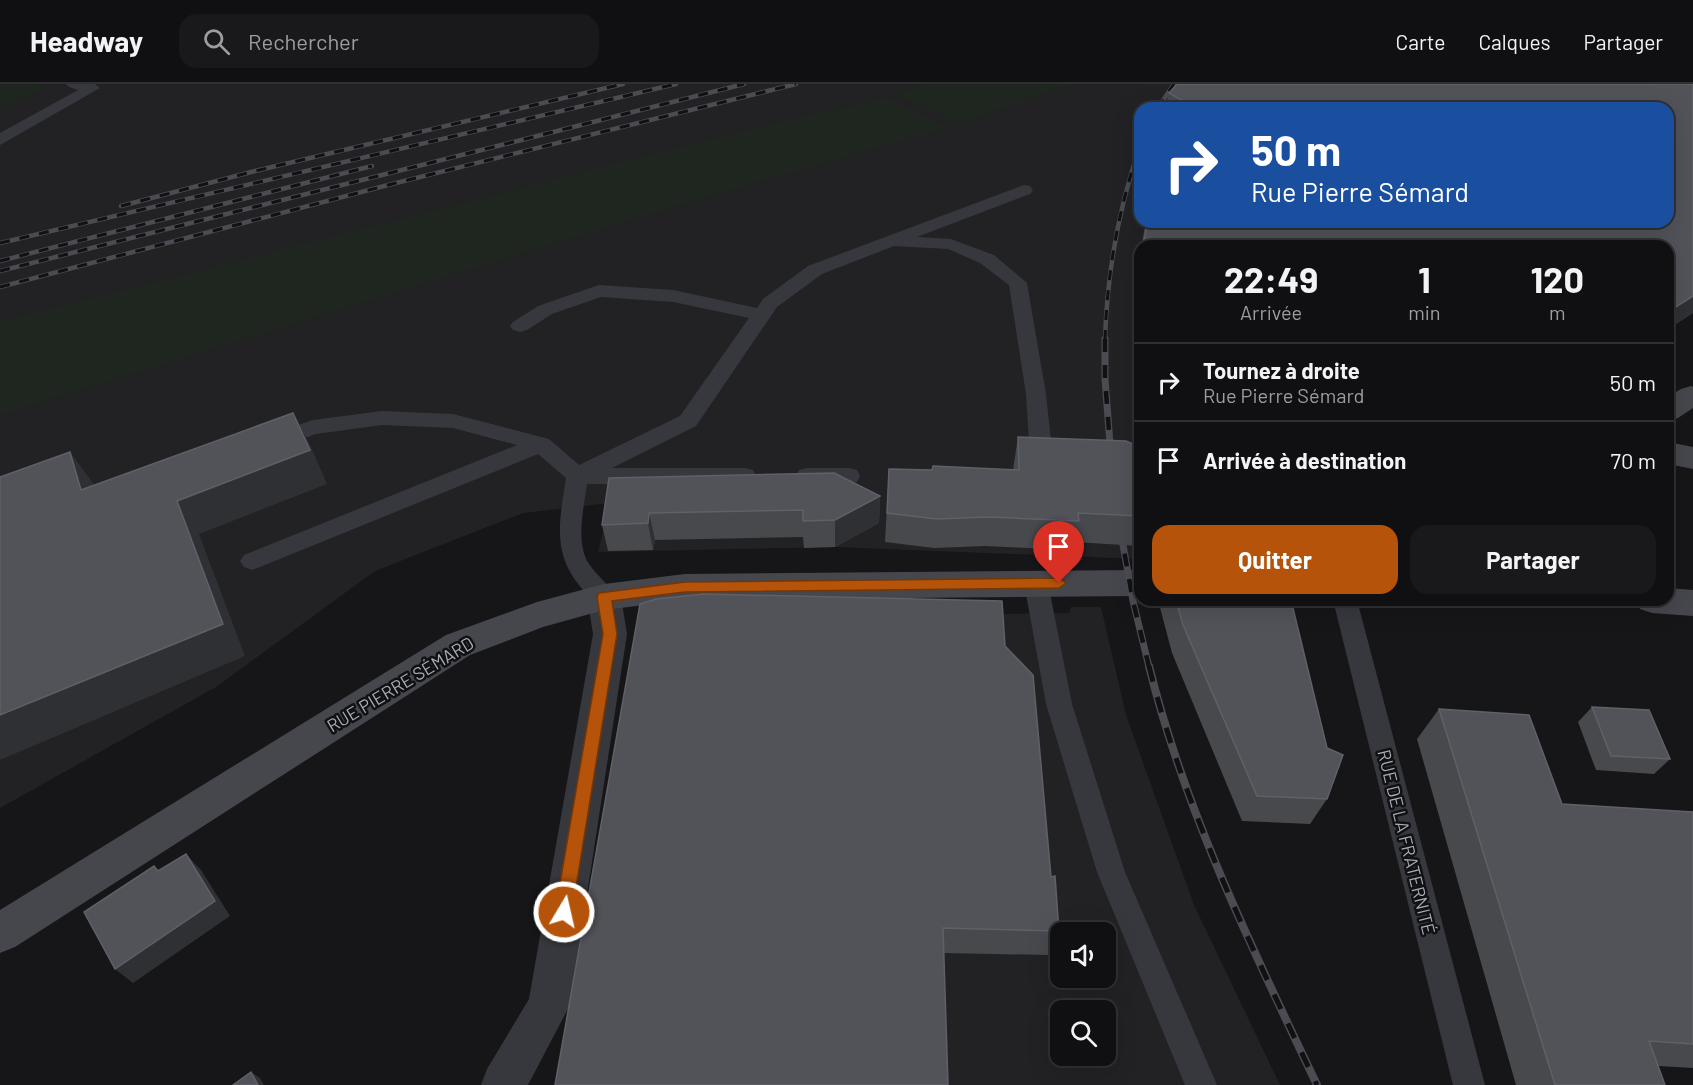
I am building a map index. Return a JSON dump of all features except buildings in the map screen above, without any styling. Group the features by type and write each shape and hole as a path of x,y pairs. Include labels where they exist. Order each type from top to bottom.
{"main road":[{"path":"1674,454 1693,458"},
{"name":"RUE PIERRE SÉMARD","path":"0,933 458,645 537,615 604,597 685,587 1134,583"},
{"path":"1674,602 1693,603"}],"street":[{"path":"503,1085 549,1005 610,634 604,597"}],"lane":[{"path":"74,84 97,86"},
{"path":"0,140 97,86"},
{"path":"577,476 688,421 770,303 815,270 1024,190"},
{"path":"891,241 951,244 987,259 1018,283 1036,394 1040,440"},
{"path":"520,326 544,310 599,291 674,296 762,315"},
{"path":"258,447 313,427 382,418 453,421 541,444 577,476 766,476"},
{"path":"252,561 541,444"},
{"path":"577,476 572,508 572,540 576,564 604,597"},
{"path":"790,476 849,477"},
{"path":"1036,583 1059,704 1112,872 1201,1085"},
{"name":"RUE DE LA FRATERNITÉ","path":"1347,606 1469,1085"}],"shaded area":[{"path":"0,84 1693,84 1674,207 1674,102 1134,102 1134,228 1145,228 1142,240 1134,240 1132,297 1134,559 835,547 598,552 610,503 523,513 375,571 216,687 0,808"},
{"path":"0,84 33,84 45,88 0,109"},
{"path":"928,84 1072,84 959,124 894,94"},
{"path":"888,98 947,128 591,232 0,415 0,322 766,125"},
{"path":"1071,607 1101,607 1126,715 1194,905 1280,1085 572,1085 711,618 1069,613"}],"railway":[{"path":"121,206 255,171 623,84"},
{"path":"0,243 676,84"},
{"path":"0,271 744,84"},
{"path":"0,287 388,185 796,84"},
{"path":"1162,102 1174,84"},
{"path":"1105,340 1111,266 1134,164"},
{"path":"0,261 372,166"},
{"path":"1105,340 1105,379 1111,457"},
{"path":"1120,528 1134,605"},
{"path":"1134,606 1149,667"},
{"path":"1149,666 1181,774 1222,880 1317,1085"}],"route":[{"path":"564,912 610,634 604,597 685,587 1059,583"}]}
